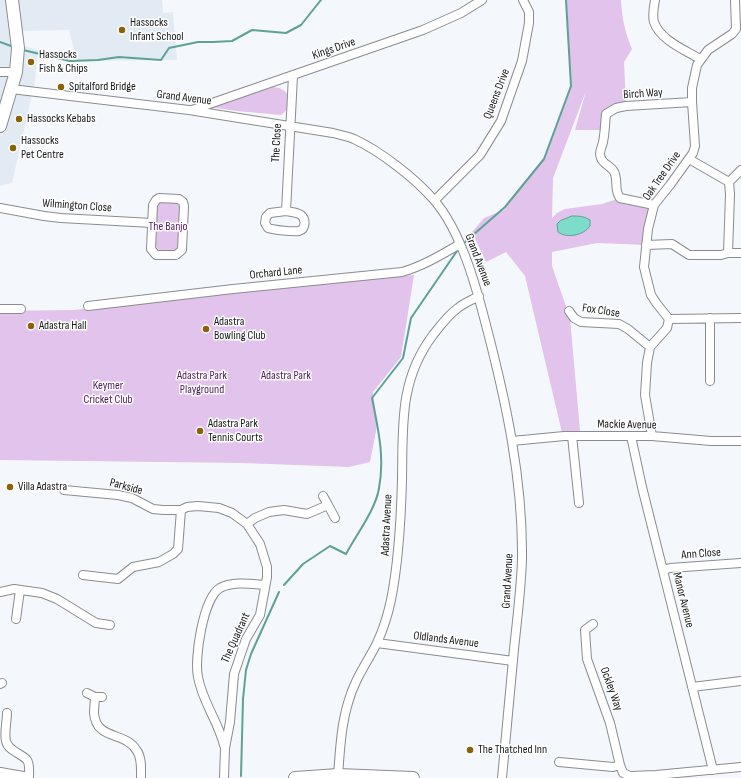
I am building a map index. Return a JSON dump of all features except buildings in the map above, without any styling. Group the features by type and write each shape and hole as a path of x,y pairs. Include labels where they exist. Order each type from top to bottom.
{"street":[{"path":"0,126 16,72 18,48 12,0"},
{"name":"Kings Drive","path":"189,110 293,76 423,30 461,13 482,0"},
{"name":"Queens Drive","path":"435,200 480,155 501,121 524,54 529,23 529,12 523,0"},
{"path":"655,0 653,21 659,31 672,42 700,59"},
{"name":"Oak Tree Drive","path":"669,319 651,295 644,267 648,229 654,205 693,153 695,146 692,102 694,74 700,59 708,50 732,34 736,29 735,0"},
{"path":"0,72 16,72"},
{"name":"The Close","path":"286,211 293,76"},
{"name":"Grand Avenue","path":"11,90 189,110 327,131 353,138 384,157 412,179 435,200 450,223 460,244 479,296 500,379 512,441 518,493 522,558 520,595 502,778"},
{"name":"Birch Way","path":"654,205 620,198 617,194 617,180 614,171 602,160 600,156 604,138 606,114 616,108 626,106 692,102"},
{"path":"689,159 729,182"},
{"path":"728,253 729,182 741,170"},
{"path":"159,198 179,199 183,202 182,250 180,253 176,255 156,255 153,253 151,249 152,223 153,205 156,200 159,198"},
{"name":"Wilmington Close","path":"0,208 67,219 152,223"},
{"name":"Orchard Lane","path":"88,306 233,289 402,272 413,269 460,244"},
{"path":"646,245 672,244 690,255 721,255 728,253 741,253"},
{"name":"Adastra Avenue","path":"338,775 340,745 348,702 360,671 377,643 390,601 397,560 402,479 401,439 407,393 414,368 420,354 441,324 458,308 479,296"},
{"path":"0,309 21,309"},
{"name":"Fox Close","path":"569,311 574,318 581,322 619,324 628,329 650,347"},
{"path":"652,436 645,395 646,363 650,347 667,328 669,319 737,317"},
{"path":"710,318 710,381"},
{"name":"Mackie Avenue","path":"512,441 564,436 652,436 711,441 741,441"},
{"path":"572,436 579,504"},
{"name":"Manor Avenue","path":"631,436 713,770"},
{"name":"Parkside","path":"64,490 108,493 132,498 153,509 181,510 188,507 198,506 219,508 232,513 247,524"},
{"path":"323,496 335,518"},
{"path":"265,585 267,567 264,556 260,544 247,524 263,513 284,510 307,514 328,505"},
{"path":"83,575 118,579 133,567 159,562 173,554 178,549 181,510"},
{"name":"Ann Close","path":"663,570 670,568 741,563"},
{"name":"The Quadrant","path":"224,748 218,725 203,695 198,677 196,658 202,623 213,594 220,588 231,585 265,585 260,615 246,639 234,674 230,722 224,748 224,778"},
{"path":"0,592 14,589 42,592 57,599 96,623 110,625"},
{"path":"16,619 20,590"},
{"name":"Ockley Way","path":"593,624 585,630 587,659 610,723 620,765"},
{"name":"Oldlands Avenue","path":"377,643 513,661"},
{"path":"692,687 741,681"},
{"path":"87,693 99,697 94,714 100,728 107,734 123,738 130,742 138,751 141,778"},
{"path":"7,713 6,740 16,753 27,760 29,767 29,778"},
{"path":"559,762 613,767 620,765 623,773 630,776 656,777 741,768"},
{"path":"0,774 23,778"},
{"path":"295,778 338,775 413,778"}],"shaded area":[{"path":"0,0 6,0 10,42 38,50 35,81 12,183 0,186"},
{"name":"Hassocks Infant School","path":"18,0 162,0 163,13 173,12 177,60 77,61 69,30 21,31"},
{"path":"572,216 581,216 590,220 590,226 580,234 570,236 558,232 557,224 560,221"}],"green space":[{"path":"566,0 621,0 624,25 632,49 624,62 626,106 611,110 604,130 575,130 586,91 553,178 552,218 557,213 565,209 602,204 620,198 654,205 646,245 597,243 552,252 552,266 570,318 580,431 564,441 525,276 506,252 486,262 472,232 484,218 504,210 544,159 571,86"},
{"path":"273,87 284,91 289,98 288,107 281,115 209,107"},
{"name":"The Banjo","path":"176,202 180,206 180,245 176,249 166,252 160,251 154,244 156,207 158,203"},
{"name":"Adastra Park","path":"414,275 401,357 373,392 377,426 370,462 349,467 243,463 0,460 0,311 74,310 225,293"}],"waterway":[{"path":"23,50 70,61 98,60 119,57 161,60 169,48 198,42 232,41 252,30 286,33 301,25 321,0"},
{"path":"465,242 505,207 544,159 571,86 566,0"},
{"path":"0,42 11,46"},
{"path":"284,585 303,564 330,546 346,554 370,513 377,496 381,477 380,443 372,398 403,358 411,318 457,251"},
{"path":"241,776 243,699 246,670 251,654 279,592"}],"place":[{"name":"Hassocks Infant School","path":"122,30"},
{"name":"Hassocks Fish & Chips","path":"31,62"},
{"name":"Spitalford Bridge","path":"61,87"},
{"name":"Hassocks Kebabs","path":"19,119"},
{"name":"Hassocks Pet Centre","path":"13,148"},
{"name":"Adastra Hall","path":"31,326"},
{"name":"Adastra Bowling Club","path":"206,329"},
{"name":"Adastra Park Tennis Courts","path":"200,431"},
{"name":"Villa Adastra","path":"10,487"},
{"name":"The Thatched Inn","path":"470,750"}],"park label":[{"name":"Adastra Park Playground","path":"202,383"},
{"name":"Keymer Cricket Club","path":"108,393"}]}
